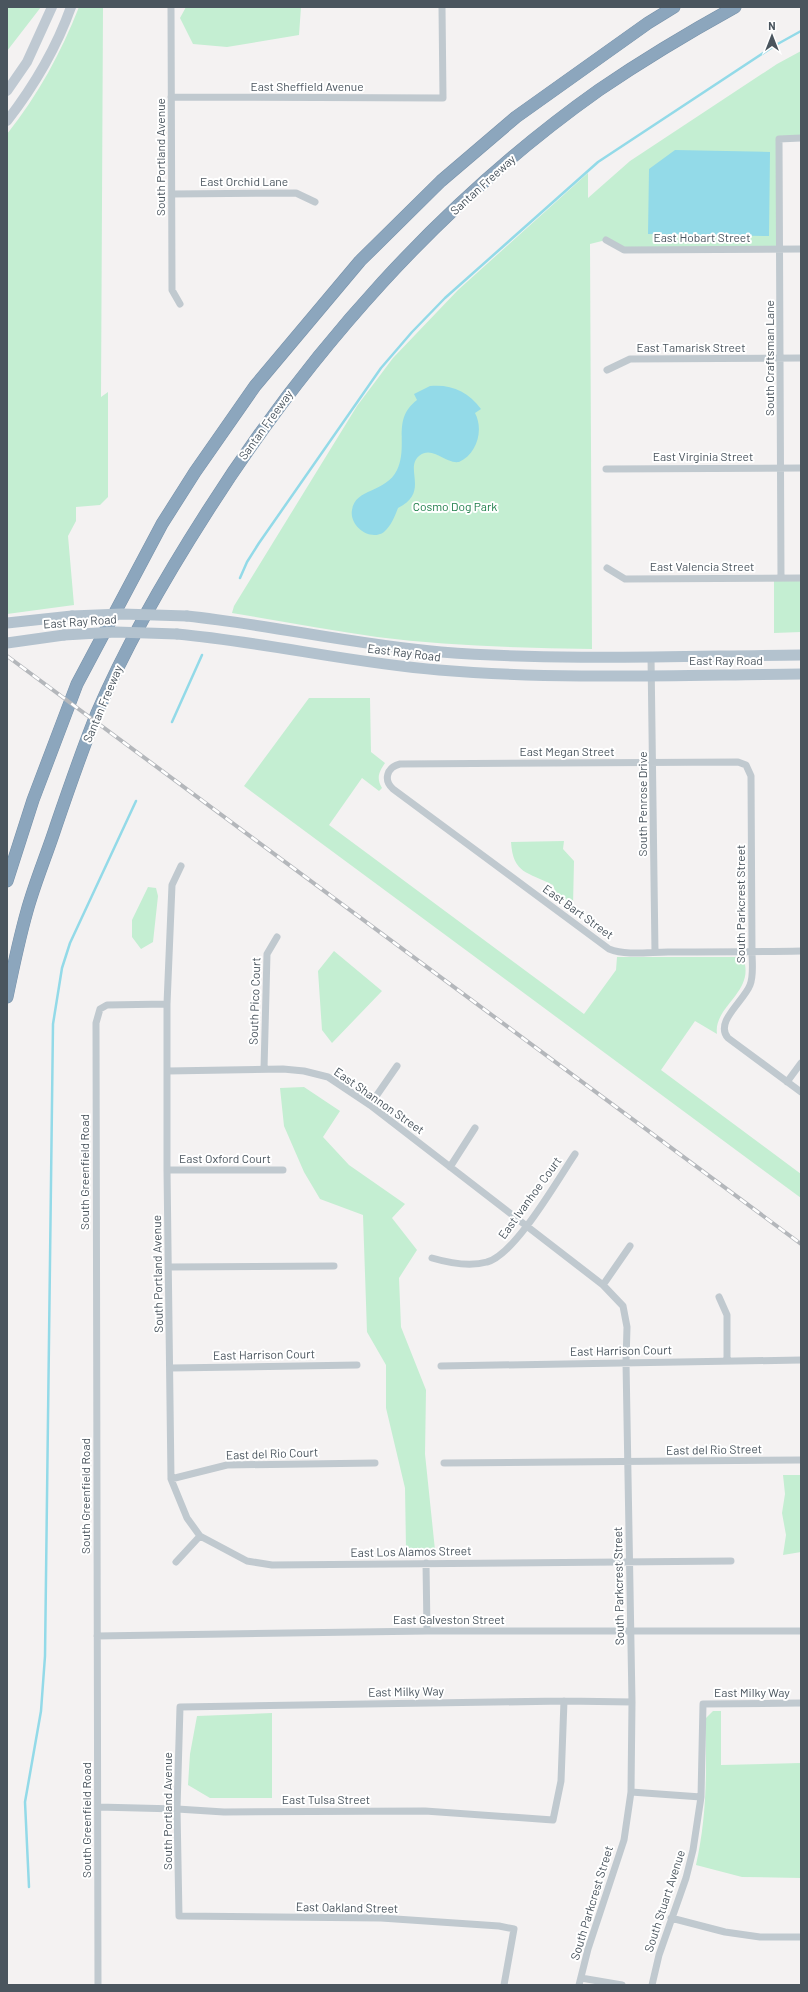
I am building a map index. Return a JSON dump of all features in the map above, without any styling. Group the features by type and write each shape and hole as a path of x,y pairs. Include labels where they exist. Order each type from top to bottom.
{"highway":[{"path":"7,880 33,800 77,684 162,524 195,472 255,386 360,261 441,181 516,117 648,23 674,7"},
{"name":"Santan Freeway","path":"7,997 28,909 98,713 128,647 179,555 234,468 262,429 312,363 357,311 416,248 463,202 528,145 598,91 676,40 734,7"}],"main road":[{"path":"7,91 26,62 52,7"},
{"path":"7,121 42,70 59,37 71,7"},
{"name":"East Ray Road","path":"7,622 72,616 122,614 187,616 238,622 380,645 440,652 521,656 801,655"},
{"name":"East Ray Road","path":"7,643 64,635 122,632 177,634 233,640 347,659 438,670 513,675 801,674"}],"street":[{"name":"South Portland Avenue","path":"170,7 172,290 180,304"},
{"name":"East Sheffield Avenue","path":"171,98 443,98 442,7"},
{"name":"South Craftsman Lane","path":"781,578 780,139 801,138"},
{"name":"East Orchid Lane","path":"172,194 296,193 315,202"},
{"name":"East Hobart Street","path":"606,240 624,250 801,249"},
{"name":"East Tamarisk Street","path":"607,370 630,359 801,358"},
{"name":"East Virginia Street","path":"606,469 801,468"},
{"name":"East Valencia Street","path":"607,568 625,579 801,578"},
{"name":"South Penrose Drive","path":"651,656 654,763 654,952"},
{"name":"East Megan Street","path":"388,774 393,767 400,764 738,762 749,768"},
{"name":"South Parkcrest Street","path":"749,768 751,776 751,984 725,1022 724,1032 728,1038 787,1082"},
{"name":"East Bart Street","path":"388,774 388,782 393,789 604,946 622,952 801,951"},
{"name":"South Portland Avenue","path":"181,866 172,885 167,1004 167,1170 171,1479 187,1518 200,1536"},
{"name":"South Pico Court","path":"264,1069 267,954 277,937"},
{"name":"South Greenfield Road","path":"98,1985 96,1023 100,1009 107,1005 167,1004"},
{"path":"801,1063 787,1082 801,1092"},
{"path":"370,1105 397,1066"},
{"name":"East Shannon Street","path":"168,1071 264,1069 304,1071 328,1078 370,1105 526,1226"},
{"path":"450,1167 476,1128"},
{"name":"East Ivanhoe Court","path":"432,1258 453,1264 487,1262 503,1254 526,1226 575,1154"},
{"name":"East Oxford Court","path":"167,1170 283,1170"},
{"name":"South Parkcrest Street","path":"526,1226 603,1285 623,1306 627,1327 626,1362 632,1702 631,1792 624,1840 588,1949 580,1981"},
{"path":"603,1285 630,1246"},
{"path":"169,1267 334,1266"},
{"path":"719,1297 727,1315 727,1361"},
{"name":"East Harrison Court","path":"441,1366 801,1360"},
{"name":"East Harrison Court","path":"170,1368 357,1365"},
{"name":"East del Rio Street","path":"628,1462 801,1460"},
{"path":"444,1463 628,1462"},
{"name":"East del Rio Court","path":"171,1479 227,1465 375,1463"},
{"path":"176,1562 200,1536"},
{"name":"East Los Alamos Street","path":"200,1536 247,1561 272,1565 731,1561"},
{"path":"426,1563 427,1631"},
{"name":"East Galveston Street","path":"97,1636 427,1631 801,1631"},
{"name":"East Milky Way","path":"180,1707 564,1701 632,1702"},
{"name":"East Tulsa Street","path":"98,1807 177,1808 224,1812 425,1811 553,1820 561,1781 564,1701"},
{"name":"East Milky Way","path":"702,1704 801,1703"},
{"name":"South Stuart Avenue","path":"652,1985 659,1955 693,1850 701,1797 702,1704"},
{"name":"South Portland Avenue","path":"179,1916 177,1808 180,1707"},
{"path":"631,1792 701,1797"},
{"name":"East Oakland Street","path":"179,1916 381,1918 514,1929 504,1985"},
{"path":"671,1918 725,1932 760,1936 801,1937"},
{"path":"580,1981 622,1985"}],"green space":[{"path":"7,7 41,7 7,51"},
{"path":"79,7 103,7 101,397 108,392 108,497 100,505 76,507 76,521 68,536 74,605 7,614 7,134 39,89 65,41"},
{"path":"186,7 301,7 299,35 227,47 193,44 180,18"},
{"name":"Cosmo Dog Park","path":"801,51 801,138 780,139 780,249 624,250 606,240 590,244 592,649 430,643 377,637 232,613 234,606 357,406 393,358 458,290 588,173 588,198 630,161 777,64"},
{"path":"774,578 801,578 801,632 774,633"},
{"path":"309,698 370,698 371,752 385,763 379,775 379,781 382,788 379,791 362,778 329,825 584,1014 616,970 617,957 737,957 744,961 746,972 743,982 739,991 726,1007 717,1024 717,1034 695,1021 661,1070 801,1174 801,1198 244,786"},
{"path":"564,841 563,849 574,861 573,906 557,896 553,885 523,871 512,853 511,842"},
{"path":"148,887 156,888 158,896 153,942 141,949 132,937 132,920"},
{"path":"334,951 382,991 332,1043 322,1030 318,971"},
{"path":"304,1087 340,1111 323,1137 349,1165 405,1204 392,1218 417,1250 399,1278 401,1327 426,1390 425,1454 435,1550 406,1548 405,1488 386,1408 386,1365 367,1332 363,1215 320,1199 304,1172 284,1126 280,1088"},
{"path":"783,1475 801,1475 801,1552 783,1555 786,1535 782,1513 785,1494"},
{"path":"713,1711 721,1711 721,1765 801,1763 801,1878 742,1877 696,1865 700,1847 704,1810 706,1756 705,1719"},
{"path":"272,1713 272,1798 210,1798 188,1785 190,1754 197,1716"}],"water":[{"path":"675,150 770,152 769,236 648,234 649,169"},
{"path":"430,386 445,386 458,390 465,393 476,403 481,409 475,413 479,427 477,441 470,453 459,462 454,462 429,453 424,453 419,456 415,461 414,467 415,488 413,495 407,502 398,508 391,524 384,532 378,535 367,534 357,527 354,522 352,510 354,503 365,494 386,483 397,470 402,451 402,424 405,416 409,408 417,400 414,394"}],"waterway":[{"path":"240,578 247,562 259,543 381,368 412,332 445,298 598,162 774,46 801,31"},
{"path":"172,722 202,655"},
{"path":"29,1887 25,1802 41,1711 45,1656 53,1024 62,968 70,943 136,801"}],"railway":[{"path":"7,656 801,1244"}]}
